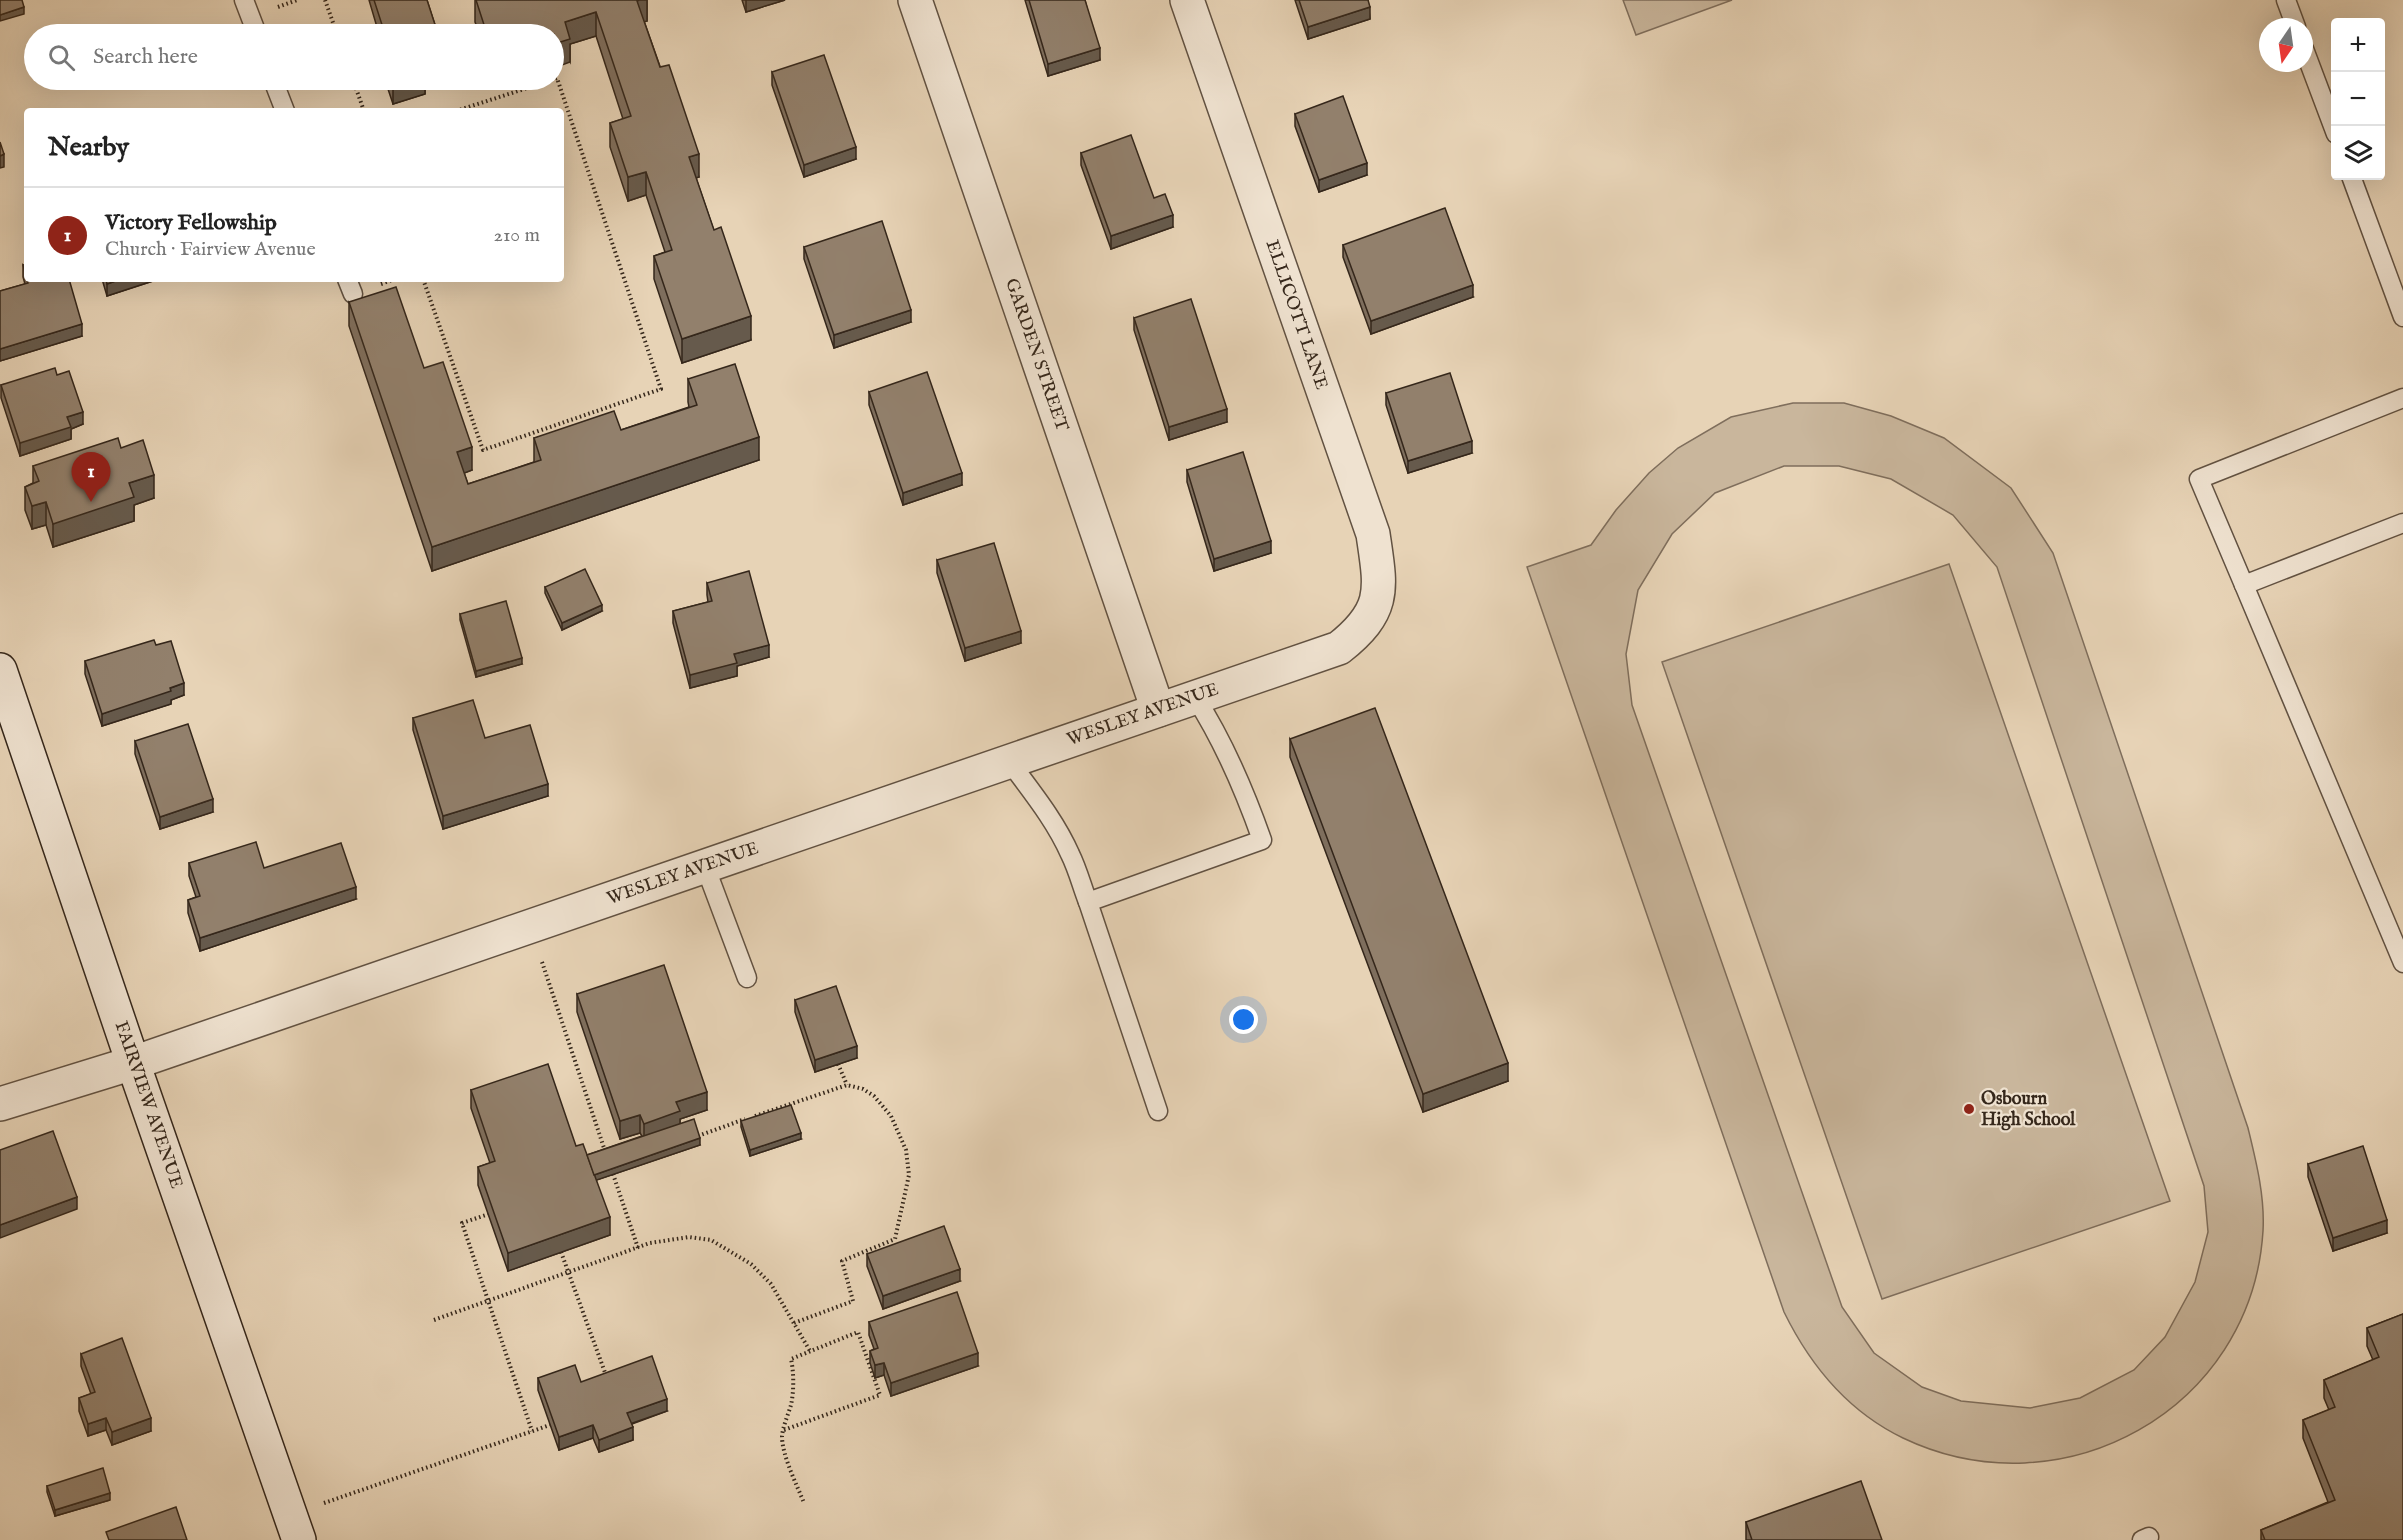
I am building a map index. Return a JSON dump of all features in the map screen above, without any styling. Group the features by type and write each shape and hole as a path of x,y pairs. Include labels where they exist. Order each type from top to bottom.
{"street":[{"name":"GARDEN STREET","path":"915,0 1158,710"},
{"name":"ELLICOTT LANE","path":"1186,0 1373,534 1380,582 1374,608 1360,631"},
{"name":"WESLEY AVENUE","path":"0,1104 133,1063 1339,648 1360,631"},
{"name":"FAIRVIEW AVENUE","path":"0,670 294,1527"}],"lane":[{"path":"244,0 252,24"},
{"path":"2286,0 2293,18"},
{"path":"2313,72 2333,126"},
{"path":"277,90 284,108"},
{"path":"2352,180 2403,317"},
{"path":"2403,398 2199,479 2403,963"},
{"path":"2244,585 2403,523"},
{"path":"1088,902 1262,840 1246,793 1230,758 1195,697"},
{"path":"1009,761 1042,806 1071,855 1158,1111"},
{"path":"705,866 747,978"}],"path":[{"path":"325,0 333,24"},
{"path":"357,90 363,108"},
{"path":"465,108 520,90"},
{"path":"424,282 483,450 661,389 561,90"},
{"path":"530,926 606,1155"},
{"path":"838,1064 847,1085"},
{"path":"698,1136 847,1085 863,1089 874,1096 891,1116 899,1130 906,1150 909,1175 895,1239 842,1262 853,1301 794,1323"},
{"path":"613,1174 638,1248"},
{"path":"489,1214 462,1223 532,1431"},
{"path":"434,1320 638,1248 667,1239 689,1237 711,1240 751,1264 771,1284 810,1351"},
{"path":"561,1252 609,1384"},
{"path":"784,1430 880,1395 858,1332 790,1359 793,1370 791,1402 782,1436 784,1451 804,1503"},
{"path":"294,1527 550,1425"}],"shaded area":[{"path":"1623,0 1732,0 1636,35"},
{"path":"1793,403 1844,403 1891,416 1944,438 2011,488 2053,553 2248,1128 2263,1205 2263,1231 2251,1294 2224,1350 2186,1395 2138,1430 2084,1453 2025,1463 1964,1458 1903,1438 1865,1415 1848,1401 1819,1368 1794,1332 1784,1312 1527,567 1591,545 1616,510 1649,473 1678,448 1731,417","holes":["1784,466 1839,466 1891,479 1953,515 1997,567 2204,1186 2208,1232 2195,1282 2165,1337 2134,1370 2080,1398 2030,1408 1961,1401 1922,1387 1874,1353 1842,1307 1632,705 1626,654 1638,590 1672,534 1715,493"]},
{"path":"1949,564 2170,1201 1882,1299 1662,662"}],"building":[{"path":"0,0 22,0 24,7 0,15"},
{"path":"374,0 427,0 435,24 382,24"},
{"path":"476,0 639,0 637,1 660,67 669,65 699,154 689,157 714,230 721,227 751,316 682,339 654,256 672,250 646,172 628,177 610,123 631,116 596,12 565,22 570,39 564,41 564,24 484,24"},
{"path":"1029,0 1085,0 1100,48 1048,64"},
{"path":"1299,0 1368,0 1370,7 1308,27"},
{"path":"824,55 856,147 804,165 772,72"},
{"path":"1343,96 1367,163 1319,180 1295,114"},
{"path":"1131,135 1154,198 1165,194 1173,215 1111,236 1081,153"},
{"path":"0,142 4,154 0,156"},
{"path":"1445,208 1473,285 1371,321 1343,245"},
{"path":"882,221 911,310 834,335 804,247"},
{"path":"70,282 82,324 0,349 0,291 28,283"},
{"path":"396,287 424,368 443,362 472,447 457,452 468,484 541,460 534,438 614,411 621,430 697,405 688,379 735,364 759,437 432,547 349,302"},
{"path":"1191,299 1227,409 1169,427 1134,318"},
{"path":"55,368 57,375 69,371 83,412 67,417 71,427 20,443 1,385"},
{"path":"927,372 962,473 903,493 869,392"},
{"path":"1450,373 1472,441 1408,461 1386,393"},
{"path":"118,438 121,448 143,440 154,475 129,483 134,497 53,524 46,502 32,506 25,487 39,481 33,466"},
{"path":"1243,452 1271,541 1214,559 1187,470"},
{"path":"994,543 1021,631 965,648 937,560"},
{"path":"585,569 602,605 562,623 545,587"},
{"path":"749,571 769,645 734,654 737,663 690,675 673,611 712,601 707,583"},
{"path":"506,601 522,658 476,671 460,614"},
{"path":"154,640 156,645 171,641 184,683 170,688 171,691 102,714 85,661"},
{"path":"473,700 485,738 530,725 548,784 443,816 413,718"},
{"path":"1375,708 1508,1063 1423,1094 1290,739"},
{"path":"188,724 213,799 160,817 135,741"},
{"path":"256,842 264,868 341,843 356,887 200,938 188,900 200,896 189,863"},
{"path":"664,965 707,1092 676,1102 680,1111 644,1124 640,1115 620,1121 577,994"},
{"path":"836,986 857,1046 815,1060 795,1000"},
{"path":"548,1064 576,1146 583,1144 610,1217 508,1253 478,1167 495,1161 471,1090"},
{"path":"791,1105 801,1133 750,1150 741,1121"},
{"path":"694,1119 700,1138 594,1175 587,1155"},
{"path":"53,1131 77,1197 0,1225 0,1150"},
{"path":"2363,1146 2387,1220 2333,1238 2308,1164"},
{"path":"944,1226 960,1269 883,1296 867,1254"},
{"path":"957,1292 978,1353 891,1383 884,1363 875,1365 870,1351 878,1348 869,1322"},
{"path":"2403,1314 2403,1540 2265,1540 2261,1530 2335,1500 2303,1420 2335,1407 2324,1380 2379,1357 2367,1328"},
{"path":"122,1338 151,1418 112,1432 106,1418 88,1424 79,1398 95,1392 81,1354"},
{"path":"652,1356 667,1399 627,1413 633,1427 599,1440 593,1425 559,1437 538,1378 575,1365 581,1382"},
{"path":"103,1468 110,1493 55,1510 47,1486"},
{"path":"1861,1481 1882,1540 1752,1540 1746,1522"},
{"path":"176,1507 187,1540 109,1540 106,1532"}],"place":[{"name":"Victory Fellowship","path":"91,502"},
{"name":"Osbourn High School","path":"1969,1109"}]}
